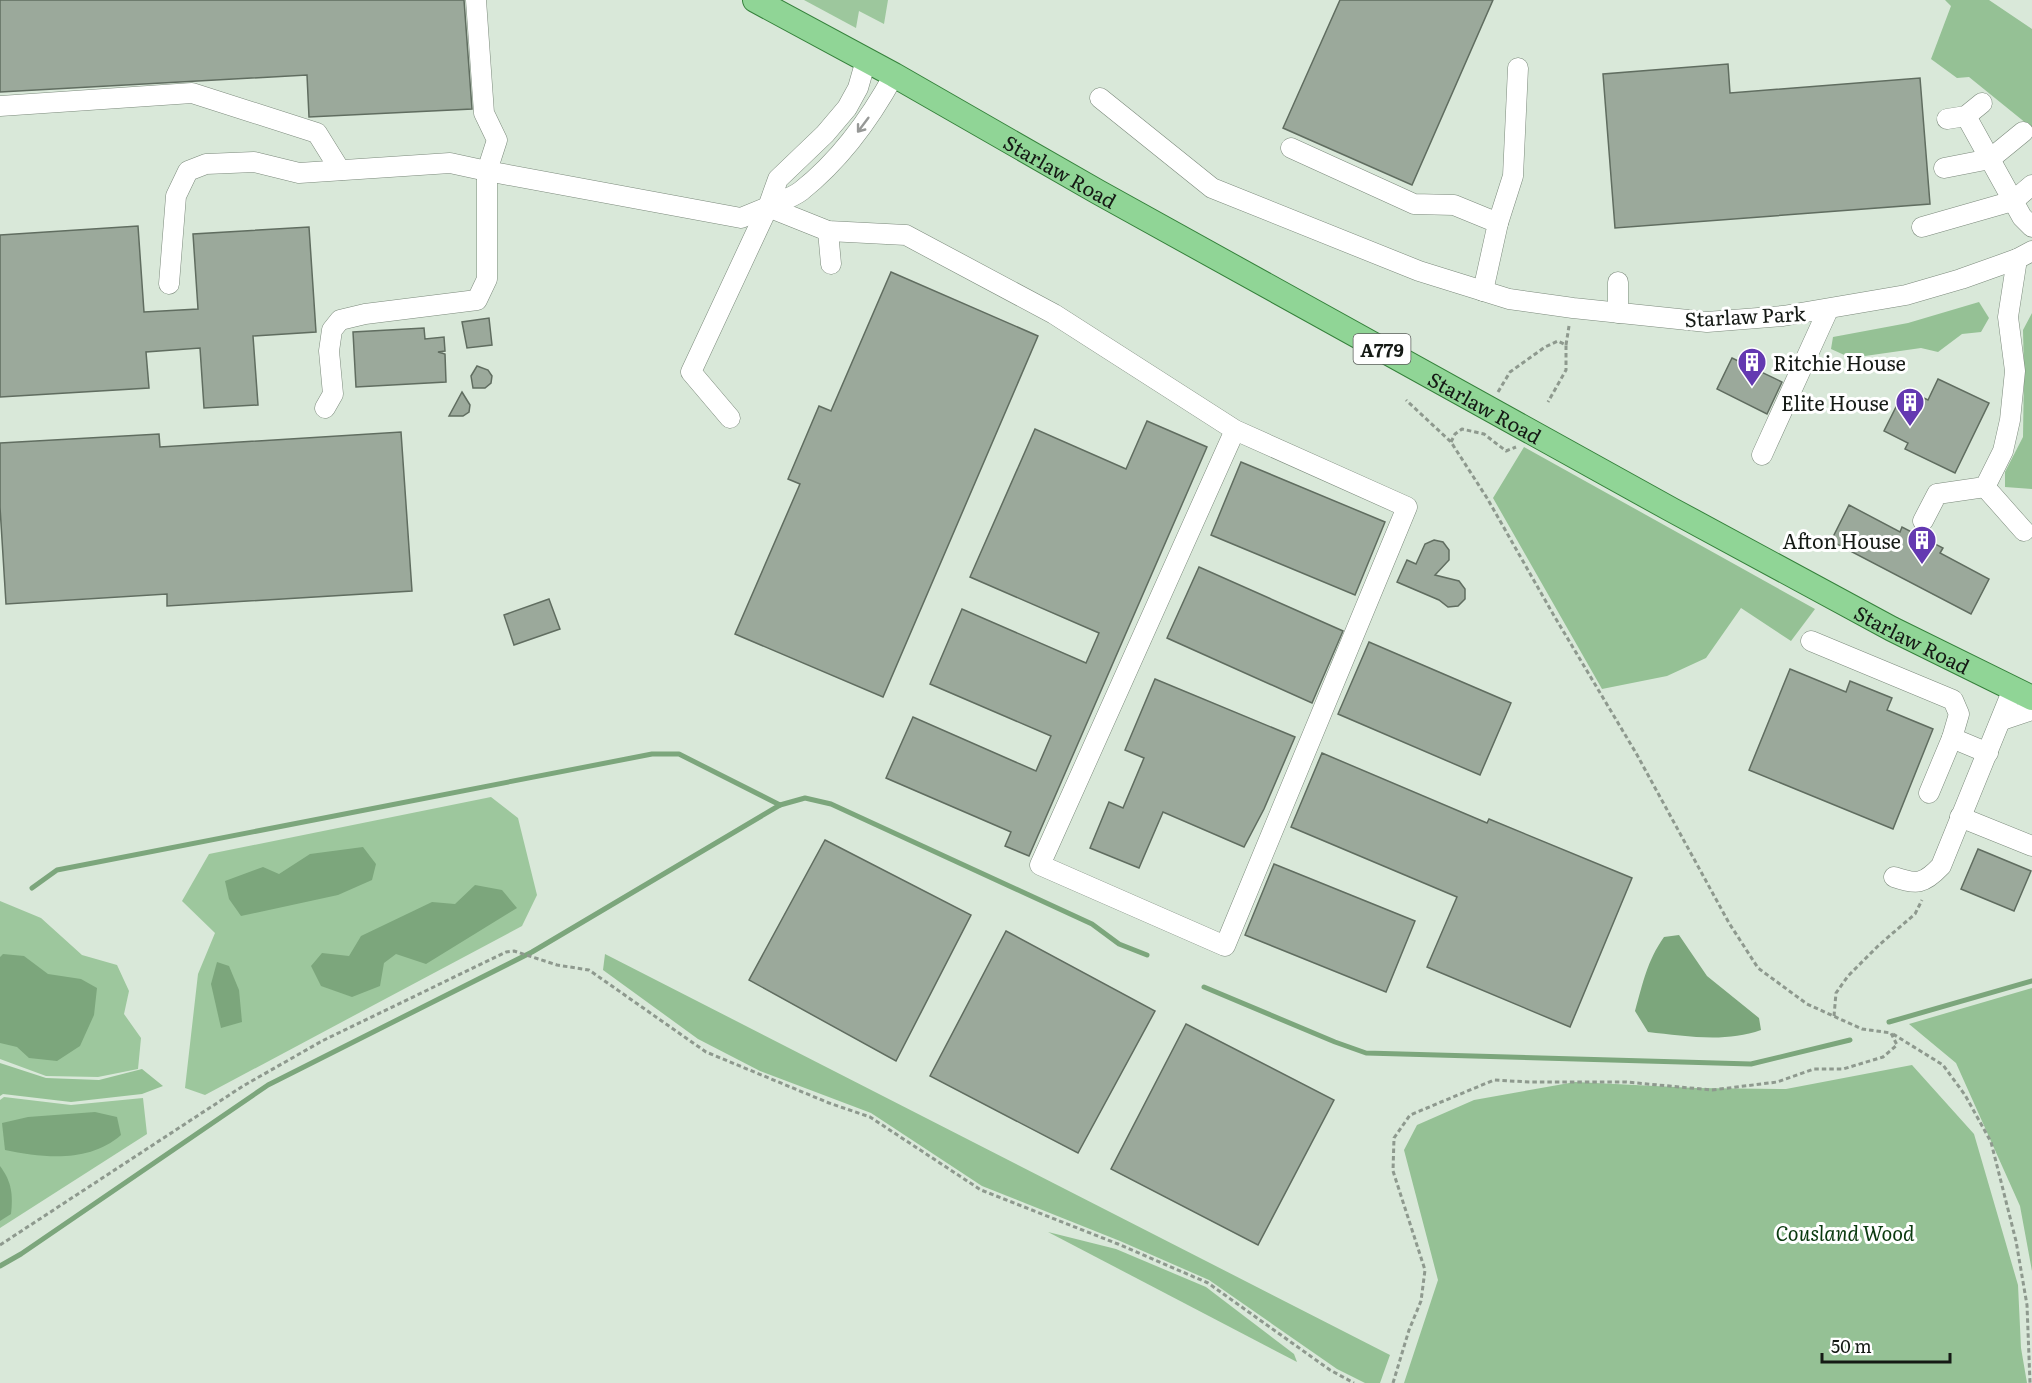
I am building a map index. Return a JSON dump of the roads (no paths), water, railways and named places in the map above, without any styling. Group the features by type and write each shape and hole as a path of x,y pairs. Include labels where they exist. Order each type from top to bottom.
{"main road":[{"name":"Starlaw Road","path":"755,0 894,75 1108,198 1663,505 1892,629 2023,693"}],"street":[{"path":"325,408 333,394 329,351 332,330 340,320 364,314 477,300 487,279 487,171 497,140 484,113 476,0"},
{"path":"730,418 690,372 768,207 778,179 825,134 848,108 858,88 867,60"},
{"path":"1482,291 1498,223 1513,176 1518,68"},
{"path":"169,284 176,195 188,171 206,164 254,162 299,173 450,163 741,218 800,192 848,145 877,107 894,75"},
{"path":"0,106 192,93 317,133 340,170"},
{"name":"Starlaw Park","path":"1100,98 1212,188 1419,271 1509,299 1618,314 1707,322 1783,316 1906,295 1961,279 2024,255"},
{"path":"1982,103 1956,117 1990,159 2022,217 2032,227"},
{"path":"1944,168 1990,159 2023,132"},
{"path":"1291,148 1414,204 1454,205 1498,223"},
{"path":"1922,228 2013,201 2032,186"},
{"path":"768,207 828,231 906,235 1054,314 1235,430 1407,507 1225,945 1040,865 1235,430"},
{"path":"828,231 831,264"},
{"path":"1985,487 2003,451 2010,420 2015,371 2008,317 2024,255"},
{"path":"1618,282 1618,314"},
{"path":"1762,455 1828,310"},
{"path":"1923,521 1937,494 1985,487"},
{"path":"1985,487 2024,531"},
{"path":"1811,641 1953,699 1959,714 1952,738 1929,793"},
{"path":"1894,877 1911,882 1929,879 1941,866 2002,720 2023,693"},
{"path":"2002,720 2032,710"},
{"path":"1952,738 1988,753"},
{"path":"1960,817 2032,846"}],"waterway":[{"path":"32,888 57,870 652,754 679,754 780,805 805,798 831,804 1092,924 1119,944 1147,955"},
{"path":"0,1266 21,1254 268,1085 532,952 780,805"},
{"path":"1889,1022 2032,981"},
{"path":"1204,987 1366,1053 1751,1064 1850,1040"}],"place":[{"name":"Ritchie House","path":"1752,388"},
{"name":"Elite House","path":"1910,428"},
{"name":"Afton House","path":"1922,566"}],"park label":[{"name":"Cousland Wood","path":"1845,1232"}]}
